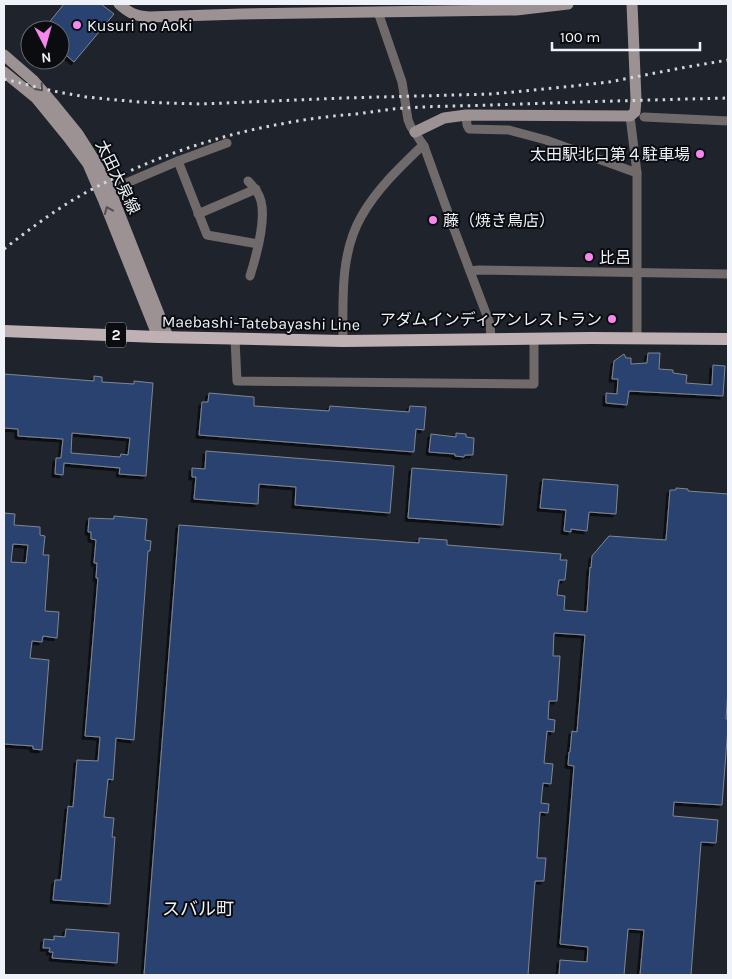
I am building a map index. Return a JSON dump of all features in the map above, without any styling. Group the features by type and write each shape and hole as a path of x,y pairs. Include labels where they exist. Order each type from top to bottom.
{"main road":[{"name":"Maebashi-Tatebayashi Line","path":"4,331 343,341 728,339"}],"street":[{"path":"119,4 138,16 239,10 377,8 516,10 568,4"},
{"path":"415,132 444,118 466,115 630,116 635,112 636,99 632,4"},
{"path":"377,8 402,82 408,120 424,146 490,324 491,339"},
{"name":"太田大泉線","path":"4,55 34,81 78,134 95,161 110,190 163,337"},
{"name":"太田大泉線","path":"4,72 36,98 88,164 163,337"},
{"path":"466,115 469,129 509,130 546,140 637,173"},
{"path":"630,116 637,173 637,338"},
{"path":"644,117 728,121"},
{"path":"110,190 178,161 227,143"},
{"path":"343,341 345,268 351,241 360,219 372,200 395,172 424,146"},
{"path":"178,161 207,235 258,244"},
{"path":"248,182 256,189 263,212 250,276"},
{"path":"198,214 256,189"},
{"path":"470,271 728,274"},
{"path":"235,339 237,381 534,384 534,339"}],"building":[{"path":"64,4 101,4 114,14 74,62 70,59 70,20 51,20"},
{"path":"648,353 660,353 659,369 673,370 673,373 687,375 686,383 712,385 713,365 725,366 723,396 629,391 627,405 606,403 606,393 617,394 618,379 612,379 614,361 624,354 626,358 631,358 631,364 647,363"},
{"path":"4,374 94,381 94,376 102,377 102,382 134,384 134,381 153,383 146,476 119,474 120,468 64,463 63,475 55,474 56,458 61,458 63,439 18,436 18,429 4,428","holes":["72,433 130,438 128,455 121,454 120,457 71,453"]},
{"path":"209,393 254,397 254,406 329,411 330,406 409,412 410,406 426,407 424,430 416,429 414,452 199,435 202,402 208,402"},
{"path":"456,433 466,434 466,437 474,438 473,455 465,455 464,457 455,456 455,454 429,452 431,434 456,437"},
{"path":"206,451 394,466 390,513 295,505 296,487 259,484 258,504 194,499 196,477 192,477 192,468 205,469"},
{"path":"412,468 507,475 503,525 408,518"},
{"path":"543,479 618,485 616,514 589,512 587,531 571,529 571,532 564,531 566,510 540,508"},
{"path":"676,488 688,489 688,491 728,494 728,690 726,719 728,719 728,727 722,805 674,802 673,816 718,820 716,843 701,842 691,975 640,975 644,930 628,929 624,975 559,975 560,960 587,962 588,947 560,944 574,766 568,765 569,752 572,731 577,732 585,635 554,633 553,656 560,656 557,701 549,701 548,719 555,720 554,732 547,731 544,763 553,764 551,784 543,783 541,803 549,804 548,813 540,812 537,858 546,858 544,881 535,881 528,975 144,975 179,525 419,543 419,538 447,540 447,545 561,554 560,560 567,560 565,580 559,580 557,595 565,596 564,610 587,612 592,556 609,536 666,540 670,490 676,490"},
{"path":"4,513 15,514 14,525 40,527 40,535 45,536 43,555 49,555 45,611 59,612 57,638 43,636 42,642 32,641 30,658 49,660 42,750 33,749 33,746 4,744","holes":["13,544 28,545 26,563 11,562"]},
{"path":"114,516 147,519 145,540 151,541 150,551 148,551 134,740 116,738 113,780 108,779 104,817 114,818 112,837 115,837 110,904 53,900 55,880 61,880 68,806 73,807 77,760 98,761 100,737 85,736 98,578 96,578 97,563 94,563 96,540 91,539 91,532 88,532 89,518 114,519"},
{"path":"66,929 119,933 117,963 52,958 53,952 49,952 50,948 43,948 44,939 54,940 54,936 65,937"}],"railway":[{"path":"4,79 86,97 139,102 201,104 492,94 609,82 728,60"},
{"path":"4,249 64,206 108,181 156,160 205,142 256,129 309,119 405,108 728,98"}],"place":[{"name":"Kusuri no Aoki","path":"77,25"},
{"name":"太田駅北口第４駐車場","path":"700,154"},
{"name":"藤（焼き鳥店）","path":"433,220"},
{"name":"比呂","path":"589,257"},
{"name":"アダムインディアンレストラン","path":"612,319"}],"district":[{"name":"スバル町","path":"198,909"}]}
